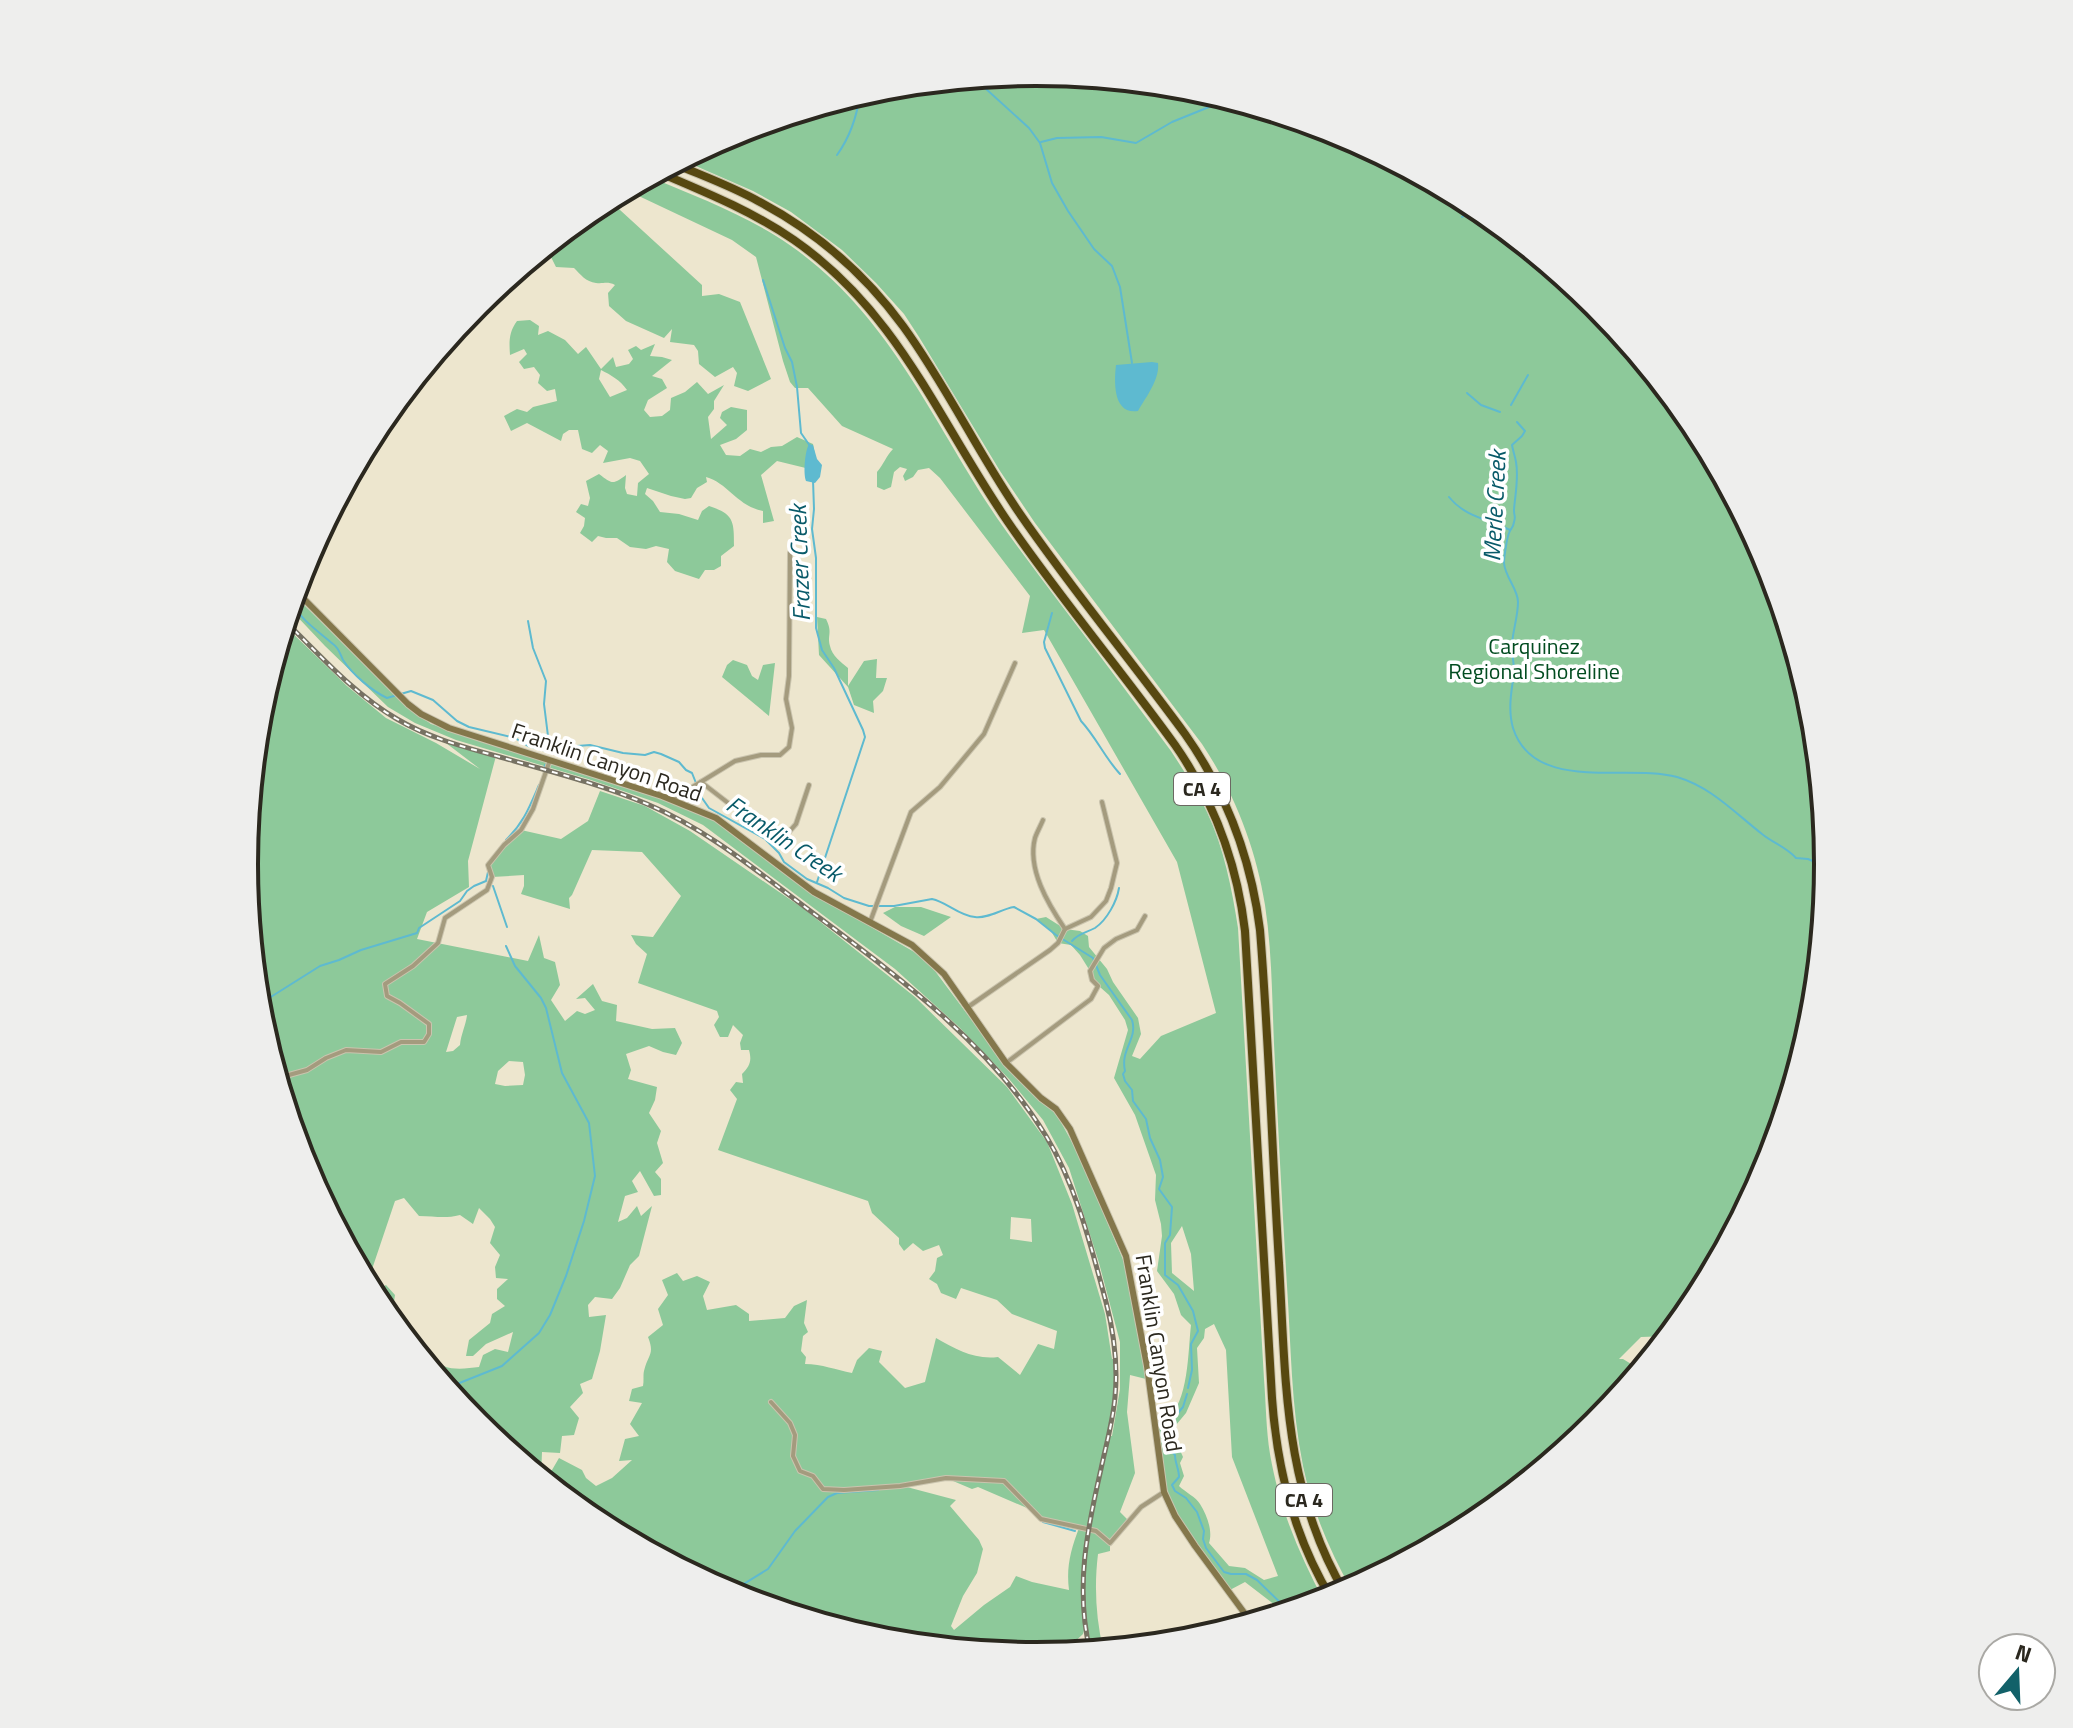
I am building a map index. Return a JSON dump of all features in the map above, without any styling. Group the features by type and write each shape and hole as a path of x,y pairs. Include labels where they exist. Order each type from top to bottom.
{"highway":[{"name":"CA 4","path":"687,169 749,196 795,223 845,261 882,299 914,342 1020,513 1178,725 1218,788 1248,867 1260,930 1292,1442 1312,1523 1339,1581"},
{"name":"CA 4","path":"671,178 775,227 826,264 871,309 909,360 1009,523 1175,745 1212,809 1233,869 1245,931 1276,1441 1286,1493 1296,1524 1325,1587"}],"street":[{"path":"673,800 735,761 761,755 780,755 789,747 792,728 786,699 790,553"},
{"name":"Franklin Canyon Road","path":"305,600 421,714 449,728 673,800 716,818 814,892 912,945 944,974 1006,1063 1056,1109 1070,1129 1126,1256 1147,1366 1164,1492 1175,1516 1244,1613"},
{"path":"870,922 911,812 940,787 984,734 1015,663"},
{"path":"288,1075 307,1070 346,1050 381,1052 401,1042 424,1042 429,1034 429,1024 387,996 385,984 413,966 438,943 445,918 487,890 492,877 488,865 521,830 533,809 550,760"},
{"path":"701,782 772,833 788,833 796,824 809,785"},
{"path":"966,1008 1058,943 1065,929 1091,917 1106,901 1117,863 1102,802"},
{"path":"1043,820 1035,837 1033,857 1044,898 1065,929"},
{"path":"1006,1063 1091,999 1098,986 1092,980 1090,971 1097,958 1116,939 1137,930 1145,916"},
{"path":"771,1402 790,1423 795,1435 793,1456 800,1471 813,1476 823,1489 900,1486 946,1478 1004,1481 1041,1519 1096,1531 1110,1543 1141,1507 1164,1492"}],"green space":[{"name":"Carquinez Regional Shoreline","path":"1036,86 1087,88 1188,101 1287,127 1381,166 1426,190 1510,247 1587,314 1654,390 1683,432 1710,475 1755,566 1773,614 1800,712 1813,813 1814,864 1813,915 1800,1016 1773,1114 1755,1162 1710,1253 1683,1296 1655,1336 1641,1337 1619,1359 1632,1364 1587,1414 1549,1449 1469,1511 1381,1562 1345,1578 1317,1514 1299,1444 1292,1376 1267,922 1256,863 1234,801 1202,744 1035,523 904,314 842,250 791,212 753,191 694,165 786,127 885,101 935,93"},
{"path":"662,182 730,211 776,236 814,264 847,295 902,364 1005,529 1171,751 1207,812 1227,869 1238,928 1270,1454 1291,1530 1318,1589 1274,1605 1245,1582 1228,1591 1195,1546 1164,1492 1154,1424 1174,1412 1179,1402 1186,1376 1191,1325 1181,1315 1174,1294 1157,1271 1162,1236 1155,1200 1156,1175 1135,1115 1114,1078 1128,1030 1109,995 1092,980 1080,955 1071,945 1058,943 1051,931 1036,919 1046,917 1065,929 1080,931 1088,936 1089,947 1138,1018 1141,1034 1132,1056 1140,1059 1161,1036 1216,1013 1177,862 1044,630 1022,633 1030,596 940,478 929,468 918,470 905,481 903,476 907,469 900,467 894,472 891,487 884,490 877,487 877,472 893,449 842,426 808,388 795,388 790,382 756,257 732,240 638,196","holes":["1182,1226 1191,1254 1194,1291 1172,1273 1171,1243","1214,1324 1226,1350 1232,1457 1278,1576 1264,1580 1245,1568 1229,1566 1209,1543 1209,1523 1200,1504 1179,1486 1184,1476 1180,1463 1183,1457 1176,1441 1176,1425 1186,1413 1199,1383 1197,1348 1204,1338 1205,1329"]},
{"path":"618,208 702,285 702,296 719,294 740,302 771,379 748,391 734,386 737,373 733,367 715,377 699,364 694,345 670,342 672,329 664,338 626,321 609,306 608,293 615,285 589,281 574,268 556,267 551,257"},
{"path":"530,320 539,326 538,335 548,331 565,340 578,354 586,347 601,369 613,357 616,367 629,364 633,359 628,350 636,346 641,350 655,344 650,356 672,360 652,376 662,379 667,388 648,400 644,410 650,417 662,416 670,410 671,398 697,382 708,394 724,385 708,417 711,439 727,425 720,418 722,412 731,407 747,410 747,430 736,439 720,445 726,455 740,456 750,449 761,452 782,446 797,437 813,444 818,471 777,461 761,475 774,521 763,523 763,511 746,504 721,484 706,477 707,482 697,488 691,498 671,496 647,488 645,494 660,512 698,520 702,511 709,506 723,512 731,520 734,546 721,556 721,566 705,570 699,579 675,571 667,562 669,549 630,547 617,538 598,536 592,542 580,533 585,518 576,512 581,504 588,506 590,498 586,481 599,474 615,482 626,475 627,494 637,496 638,483 649,474 640,461 630,458 603,463 608,451 600,445 592,453 582,449 578,430 569,430 563,434 561,441 527,423 511,431 504,416 517,409 527,412 533,407 557,401 555,389 547,391 538,383 540,375 534,367 524,369 519,362 527,354 524,349 510,355 510,337 517,321","holes":["601,370 618,381 627,390 610,397 599,379"]},
{"path":"304,604 405,705 431,724 646,790 718,822 804,888 916,953 935,971 1006,1066 1057,1115 1079,1155 1124,1262 1146,1379 1130,1375 1127,1412 1135,1473 1120,1512 1129,1521 1110,1542 1110,1551 1098,1554 1096,1602 1101,1639 1088,1640 1085,1626 1083,1634 1076,1640 1036,1642 935,1635 885,1627 786,1601 692,1562 647,1538 604,1511 551,1471 559,1458 582,1470 596,1486 612,1478 632,1460 619,1461 625,1439 639,1436 630,1424 642,1403 629,1401 632,1389 643,1386 651,1351 648,1337 663,1325 658,1309 668,1295 662,1280 677,1273 683,1281 697,1276 710,1282 703,1296 707,1310 736,1305 749,1314 749,1321 785,1318 794,1306 807,1300 804,1323 808,1332 803,1336 801,1351 806,1357 805,1364 852,1373 857,1360 869,1348 882,1351 879,1362 905,1388 925,1382 936,1338 973,1355 998,1357 1020,1375 1038,1344 1054,1349 1057,1331 1012,1314 997,1300 961,1288 956,1299 941,1293 937,1284 929,1279 935,1271 937,1258 943,1255 939,1245 923,1251 913,1243 904,1251 899,1238 872,1213 868,1201 718,1150 737,1099 730,1090 736,1082 743,1083 742,1074 750,1063 749,1050 741,1050 743,1035 733,1025 728,1037 720,1037 714,1025 719,1017 717,1011 638,983 647,954 631,935 653,937 681,896 642,852 592,850 569,898 570,909 521,894 524,875 492,877 488,865 521,830 561,839 588,821 600,791 645,806 690,831 804,909 915,997 1007,1087 1047,1142 1072,1204 1105,1314 1112,1359 1115,1359 1115,1396 1109,1436 1112,1436 1120,1389 1120,1342 1099,1263 1069,1168 1043,1120 959,1027 895,969 703,825 658,803 456,740 415,723 388,707 299,618","holes":["1011,1217 1031,1219 1032,1242 1010,1239","946,1478 972,1489 978,1487 1034,1511 1041,1519 1079,1528 1070,1558 1069,1590 1016,1576 1010,1587 954,1630 951,1626 963,1596 977,1573 983,1549 950,1506 956,1500 903,1486"]},
{"path":"817,617 826,619 831,650 848,668 848,686 864,661 877,659 876,678 887,678 883,691 873,701 874,713 854,705 848,687 819,655"},
{"path":"294,634 347,686 386,718 480,769 442,740 496,756 468,861 469,887 427,912 417,939 528,961 539,935 544,958 555,962 560,985 551,1000 565,1021 577,1011 585,1014 595,1010 585,998 576,999 593,984 602,1001 617,1005 616,1021 652,1029 675,1028 682,1043 676,1055 649,1046 626,1054 631,1070 628,1079 657,1087 649,1113 661,1131 657,1143 663,1163 655,1172 661,1179 661,1195 654,1196 640,1171 632,1181 638,1192 625,1196 618,1222 627,1218 637,1206 641,1216 652,1206 639,1256 630,1265 612,1299 595,1297 588,1305 589,1317 606,1315 592,1379 580,1384 583,1393 570,1407 579,1418 574,1435 562,1436 560,1453 542,1452 542,1463 486,1414 442,1365 460,1369 479,1367 483,1355 495,1349 508,1352 513,1332 486,1344 473,1356 466,1356 469,1340 490,1323 492,1314 505,1306 497,1299 497,1289 508,1279 496,1278 495,1267 500,1255 490,1243 495,1227 490,1219 479,1208 473,1224 460,1215 419,1216 404,1198 395,1201 372,1268 318,1162 285,1065 265,966 258,864 265,762 273,712","holes":["467,1015 460,1045 446,1052 457,1017","509,1061 523,1062 523,1085 495,1084 498,1071"]},
{"path":"733,660 747,665 752,676 758,680 763,665 775,663 769,716 722,677"},
{"path":"895,907 921,907 951,917 924,936 901,926 883,913"},
{"path":"384,1286 395,1295 394,1302 390,1296"}],"water":[{"path":"1158,363 1157,375 1138,411 1124,408 1117,396 1116,365"},
{"path":"809,444 813,445 822,465 820,477 815,483 806,481 805,477"}],"waterway":[{"path":"985,88 1029,128 1040,143 1052,183 1068,211 1094,249 1112,266 1120,287 1132,363"},
{"path":"1041,142 1057,138 1101,137 1136,143 1172,122 1211,106"},
{"name":"Frazer Creek","path":"837,155 846,141 857,108"},
{"path":"1462,217 1466,215"},
{"name":"Frazer Creek","path":"763,280 792,362 801,433 810,446"},
{"name":"Merle Creek","path":"1511,405 1528,375"},
{"path":"1467,393 1481,405 1500,412"},
{"name":"Merle Creek","path":"1517,422 1525,431 1512,445 1517,474 1515,519 1508,535 1504,563 1518,602 1512,644 1514,671 1510,701 1513,728 1524,748 1541,762 1561,769 1657,774 1689,781 1722,801 1796,858 1814,862"},
{"name":"Frazer Creek","path":"813,480 816,628 822,650 834,668 865,737 817,882"},
{"path":"1449,497 1470,513 1510,530"},
{"path":"1052,613 1045,648 1081,721 1120,774"},
{"name":"Franklin Creek","path":"300,614 337,647 343,660 357,676 387,698 411,691 433,700 457,721 469,727 515,738 528,746 550,752 590,745 623,753 645,755 654,752 679,762 692,773 709,808 765,839 784,862 807,879 844,898 869,906 894,906 932,899 975,917 985,917 1014,907 1093,958 1100,975 1132,1020 1133,1033 1123,1074 1132,1090 1133,1101 1146,1119 1160,1160 1163,1177 1159,1189 1172,1207 1170,1235 1165,1243 1165,1275 1178,1285 1193,1311 1198,1331 1191,1344 1192,1370 1188,1388"},
{"path":"528,621 533,648 546,681 544,704 550,752"},
{"path":"544,772 545,765"},
{"path":"506,840 522,821 539,785"},
{"path":"270,997 320,966 417,933 419,928 460,901 467,891 486,881 488,872"},
{"path":"493,886 507,927"},
{"path":"1072,941 1104,920 1119,888"},
{"path":"458,1384 502,1366 539,1333 566,1276 595,1176 589,1123 562,1073 546,1008 515,966 506,946"},
{"name":"Franklin Creek","path":"1187,1394 1183,1407 1165,1427 1179,1474 1172,1485 1197,1512 1206,1548 1224,1572 1246,1574 1257,1580 1281,1603"},
{"path":"743,1584 768,1569 795,1531 828,1497 837,1493 878,1490"},
{"path":"1043,1522 1075,1531"}],"railway":[{"path":"295,631 352,686 409,726 460,746 629,797 708,836 902,981 966,1038 1022,1101 1057,1155 1074,1195 1106,1302 1115,1349 1114,1406 1091,1514 1085,1559 1083,1605 1088,1640"}]}
